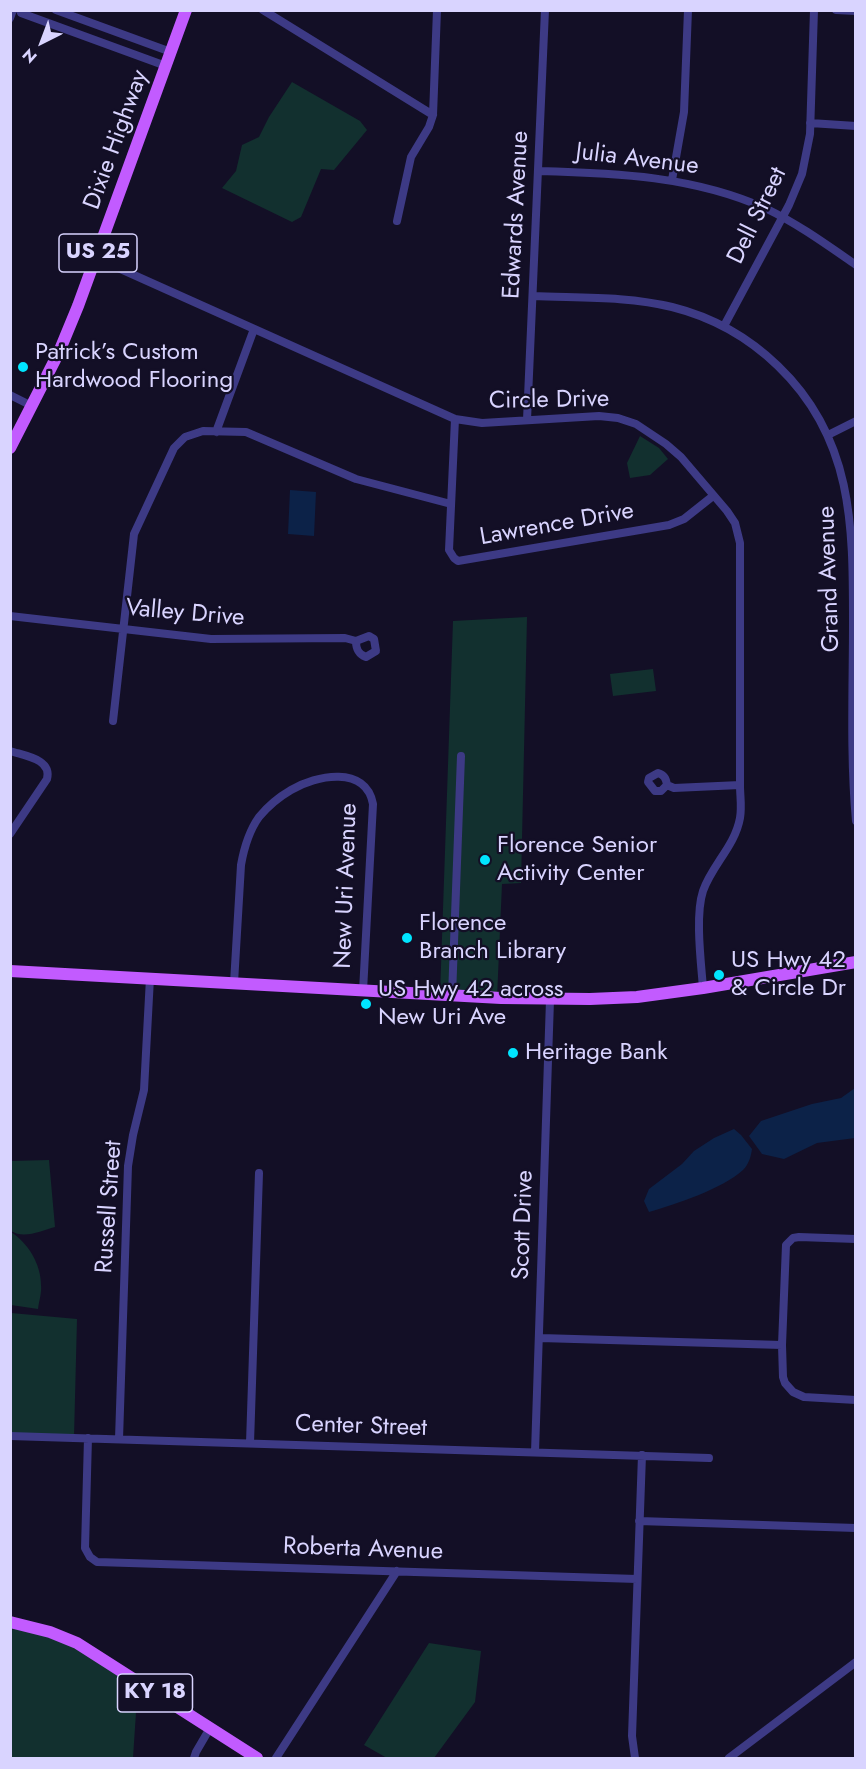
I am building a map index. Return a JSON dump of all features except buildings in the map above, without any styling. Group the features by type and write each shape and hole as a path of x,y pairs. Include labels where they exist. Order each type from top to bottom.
{"main road":[{"name":"Dixie Highway","path":"10,448 59,352 96,258 186,10"},
{"path":"10,971 550,1000 637,996 703,988 855,962"},
{"name":"KY 18","path":"10,1622 50,1632 76,1643 257,1758"}],"street":[{"path":"10,18 13,10"},
{"path":"20,10 21,13 166,66"},
{"path":"56,10 171,52"},
{"path":"263,10 433,116"},
{"path":"397,221 411,157 433,116 437,10"},
{"name":"Edwards Avenue","path":"527,420 545,10"},
{"path":"672,180 684,112 688,10"},
{"name":"Dell Street","path":"724,326 782,217 802,174 808,148 810,123 814,10"},
{"path":"836,10 855,11"},
{"path":"810,123 855,126"},
{"name":"Julia Avenue","path":"538,171 611,174 672,180 728,194 782,217 855,265"},
{"name":"Circle Drive","path":"96,258 455,419 482,423 599,416 618,418 636,424 681,457 735,523 740,543 741,811 738,827 730,845 712,871 702,894 700,910 703,988"},
{"name":"Grand Avenue","path":"533,296 650,302 688,312 724,326 758,348 784,371 810,403 828,435 843,474 852,529 855,821"},
{"path":"216,432 254,329"},
{"path":"10,395 32,406"},
{"path":"113,721 134,534 179,441 190,434 203,431 246,432 356,479 451,504 455,419"},
{"path":"828,435 855,421"},
{"name":"Lawrence Drive","path":"451,504 449,550 454,558 463,561 669,525 684,519 713,496"},
{"name":"Valley Drive","path":"10,616 211,639 345,638 356,641"},
{"path":"10,751 41,761 47,767 46,779 10,834"},
{"path":"452,996 461,756"},
{"name":"New Uri Avenue","path":"234,984 241,865 245,846 253,828 270,806 292,789 316,779 340,777 362,784 370,793 373,804 363,991"},
{"path":"667,785 674,788 740,785"},
{"name":"Russell Street","path":"119,1439 128,1166 144,1090 150,978"},
{"name":"Scott Drive","path":"535,1452 550,1000"},
{"path":"250,1443 260,1173"},
{"path":"855,1239 799,1237 789,1242 785,1249 783,1345 783,1377 793,1392 804,1396 855,1400"},
{"path":"540,1338 783,1345"},
{"name":"Center Street","path":"10,1436 709,1458"},
{"name":"Roberta Avenue","path":"88,1438 85,1548 89,1557 98,1562 637,1579"},
{"path":"635,1758 632,1736 642,1455"},
{"path":"639,1521 855,1528"},
{"path":"276,1758 397,1571"},
{"path":"729,1758 855,1662"},
{"path":"194,1758 210,1728"}],"green space":[{"path":"292,82 360,121 367,130 334,170 321,169 301,217 292,222 222,188 236,171 242,145 259,137"},
{"path":"640,436 659,448 668,459 650,475 630,478 627,463"},
{"path":"527,617 521,883 502,884 497,998 440,995 453,621"},
{"path":"653,669 656,691 613,696 610,674"},
{"path":"49,1160 55,1227 27,1234 11,1231 11,1161"},
{"path":"11,1232 28,1248 39,1269 41,1288 38,1309 11,1305"},
{"path":"11,1313 77,1319 74,1437 11,1436"},
{"path":"11,1622 50,1632 138,1682 133,1758 11,1758"},
{"path":"429,1643 481,1651 475,1702 434,1758 387,1758 364,1745"}],"water":[{"path":"290,490 316,492 314,536 288,534"},
{"path":"855,1088 855,1138 817,1143 784,1159 762,1154 749,1136 761,1121 812,1104 841,1098"},
{"path":"734,1129 752,1149 743,1170 711,1190 649,1212 644,1201 649,1189 682,1164 694,1151"}],"place":[{"name":"Patrick’s Custom Hardwood Flooring","path":"23,367"},
{"name":"Florence Senior Activity Center","path":"485,860"},
{"name":"Florence Branch Library","path":"407,938"},
{"name":"US Hwy 42 & Circle Dr","path":"719,975"},
{"name":"US Hwy 42 across New Uri Ave","path":"366,1004"},
{"name":"Heritage Bank","path":"513,1053"}]}
